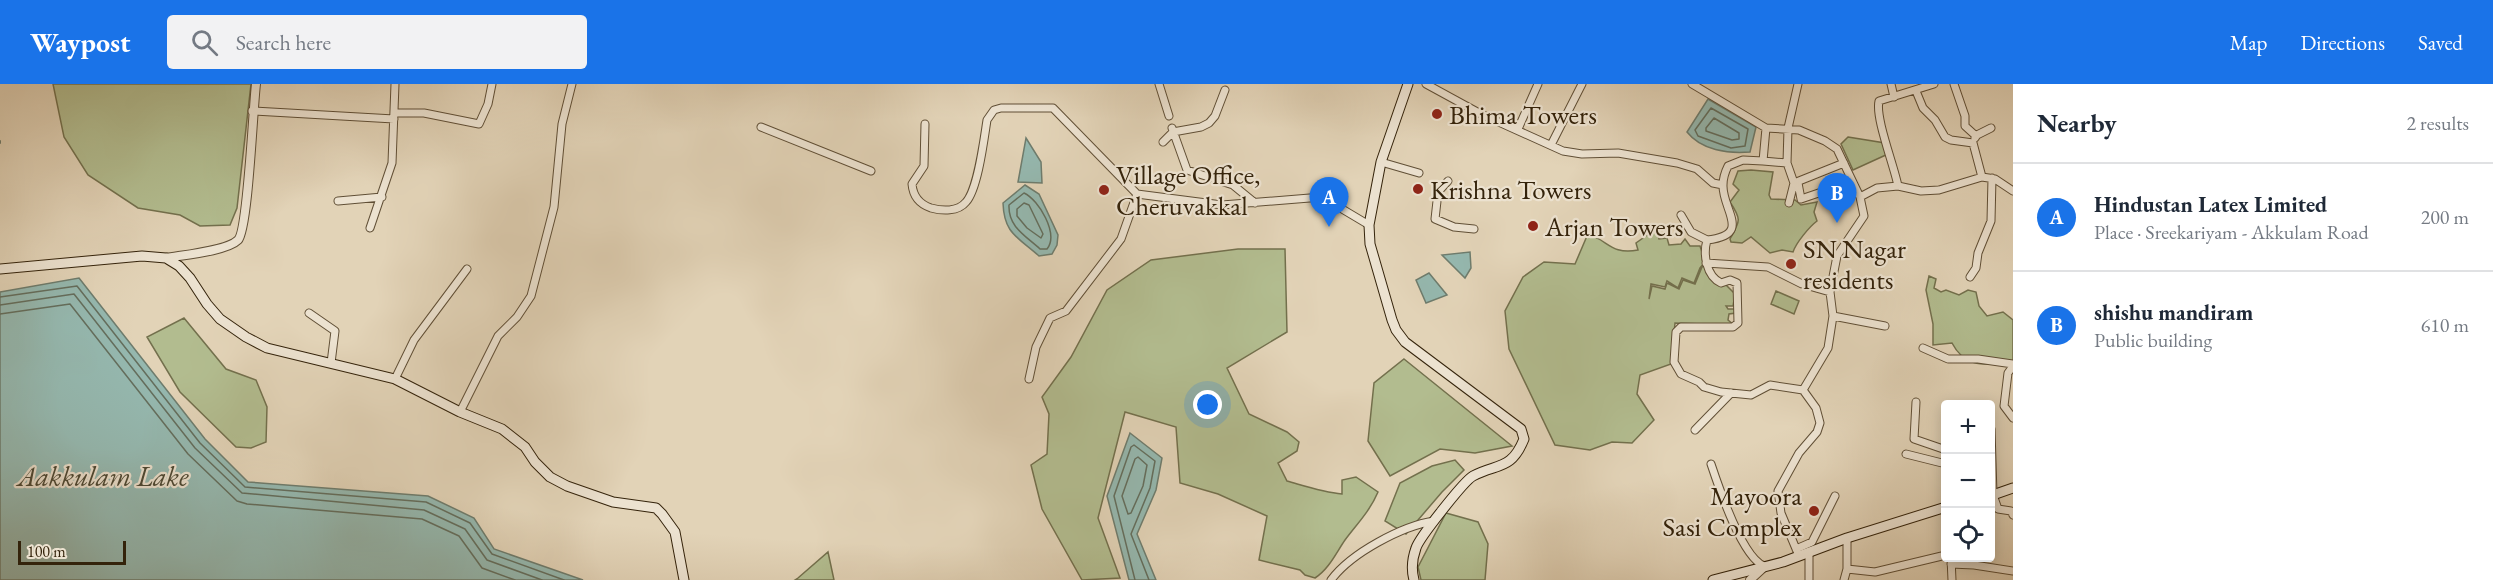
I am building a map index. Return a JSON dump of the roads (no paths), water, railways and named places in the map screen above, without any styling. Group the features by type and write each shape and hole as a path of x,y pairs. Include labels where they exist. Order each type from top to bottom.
{"main road":[{"path":"1408,84 1382,162 1369,225 1370,244 1396,330 1405,342 1521,429 1524,439 1511,459 1497,468 1472,476 1435,521 1416,546 1411,570 1414,580"},
{"path":"0,269 130,257 166,258 179,266 190,278 220,319 246,338 267,348 395,379 460,412 502,429 525,447 535,462 550,477 567,486 605,500 656,508 675,532 684,580"},
{"path":"1995,494 2013,488"},
{"path":"1713,580 1764,566 1801,552 1943,508"}],"street":[{"path":"166,258 224,246 239,239 246,200 256,84"},
{"path":"370,228 392,163 395,84"},
{"path":"252,111 394,116 424,114 479,124 488,104 492,84"},
{"path":"460,412 498,336 531,296 555,207 562,124 572,84"},
{"path":"1159,84 1169,116"},
{"path":"1426,84 1481,114 1563,151 1582,154 1618,153 1677,163 1697,169 1713,183 1723,185"},
{"path":"1518,129 1538,84"},
{"path":"1551,145 1582,84"},
{"path":"1692,84 1766,128 1799,130 1837,149 1860,197 1864,216 1837,256 1830,292 1833,316 1828,348 1803,390"},
{"path":"1798,84 1788,128 1787,163 1800,199 1851,182"},
{"path":"1891,84 1894,97"},
{"path":"1898,186 1878,111 1882,98 1894,97 1934,84"},
{"path":"1954,84 1965,116 1965,126 1975,140 1982,177"},
{"path":"1163,142 1172,130 1201,128 1209,123 1215,116 1225,90"},
{"path":"1916,91 1923,108 1935,120 1941,133 1951,140 1975,140 1991,128"},
{"path":"925,124 924,165 912,184 914,196 926,206 941,210 953,209 966,203 973,191 987,120 994,110 1048,107 1057,111 1137,194 1222,206 1322,197 1369,225"},
{"path":"761,127 871,171"},
{"path":"1762,161 1766,128"},
{"path":"1172,130 1186,170 1233,186 1255,203"},
{"path":"1681,215 1691,232 1707,240 1725,237 1732,230 1732,219 1723,185 1728,166 1743,160 1787,163"},
{"path":"1382,162 1419,172"},
{"path":"1789,203 1796,183 1844,163"},
{"path":"1860,197 1877,188 1898,186 1921,191 1939,190 1982,177 1992,178 2013,191"},
{"path":"1970,278 1976,268 1978,253 1991,221 1992,178"},
{"path":"1448,181 1438,192 1435,219 1454,227 1474,229"},
{"path":"1029,379 1036,347 1050,318 1066,311 1121,239 1137,194"},
{"path":"338,201 382,197"},
{"path":"1707,240 1706,263 1716,281 1725,283 1734,280 1737,283 1738,323 1733,327 1680,327 1676,332 1674,362 1681,374 1699,382 1704,387 1751,395 1770,385 1803,390 1815,408 1820,423 1817,432 1799,453 1778,491 1780,513 1801,552 1809,580"},
{"path":"1706,263 1768,267 1802,284 1830,292"},
{"path":"395,379 414,340 467,269"},
{"path":"309,313 335,331 331,363"},
{"path":"1833,316 1885,327"},
{"path":"1923,348 1948,358 1978,359 2013,365 2008,373 2004,406 2013,418"},
{"path":"1695,430 1731,393"},
{"path":"1916,402 1914,439 1941,448"},
{"path":"1905,454 1941,463"},
{"path":"1711,464 1738,532 1754,561 1764,566 1750,580"},
{"path":"1801,552 1812,543 1835,496"},
{"path":"1995,502 1998,508 2010,511 2013,515"},
{"path":"1331,580 1355,558 1386,538 1416,524 1435,521"},
{"path":"1844,580 1847,569 1847,538"},
{"path":"1847,569 1875,572 1941,556"},
{"path":"1951,562 1952,580"},
{"path":"1957,562 2013,571"}],"water":[{"path":"1708,99 1756,127 1750,152 1716,150 1700,143 1687,132"},
{"path":"1026,138 1041,162 1042,183 1018,182"},
{"path":"1025,185 1039,194 1058,235 1057,245 1052,254 1039,256 1014,234 1006,222 1003,203"},
{"path":"1470,252 1471,268 1465,278 1442,255"},
{"path":"1429,273 1447,295 1426,303 1416,280"},
{"name":"Aakkulam Lake","path":"79,278 205,439 248,482 428,496 474,518 494,549 583,580 0,580 0,292"},
{"path":"1130,433 1162,458 1156,490 1137,534 1156,580 1129,580 1107,496"}],"place":[{"name":"Bhima Towers","path":"1437,114"},
{"name":"Krishna Towers","path":"1418,189"},
{"name":"Village Office, Cheruvakkal","path":"1104,190"},
{"name":"shishu mandiram","path":"1837,223"},
{"name":"Arjan Towers","path":"1533,226"},
{"name":"Hindustan Latex Limited","path":"1329,227"},
{"name":"SN Nagar residents","path":"1791,264"},
{"name":"Mayoora Sasi Complex","path":"1814,511"}]}
